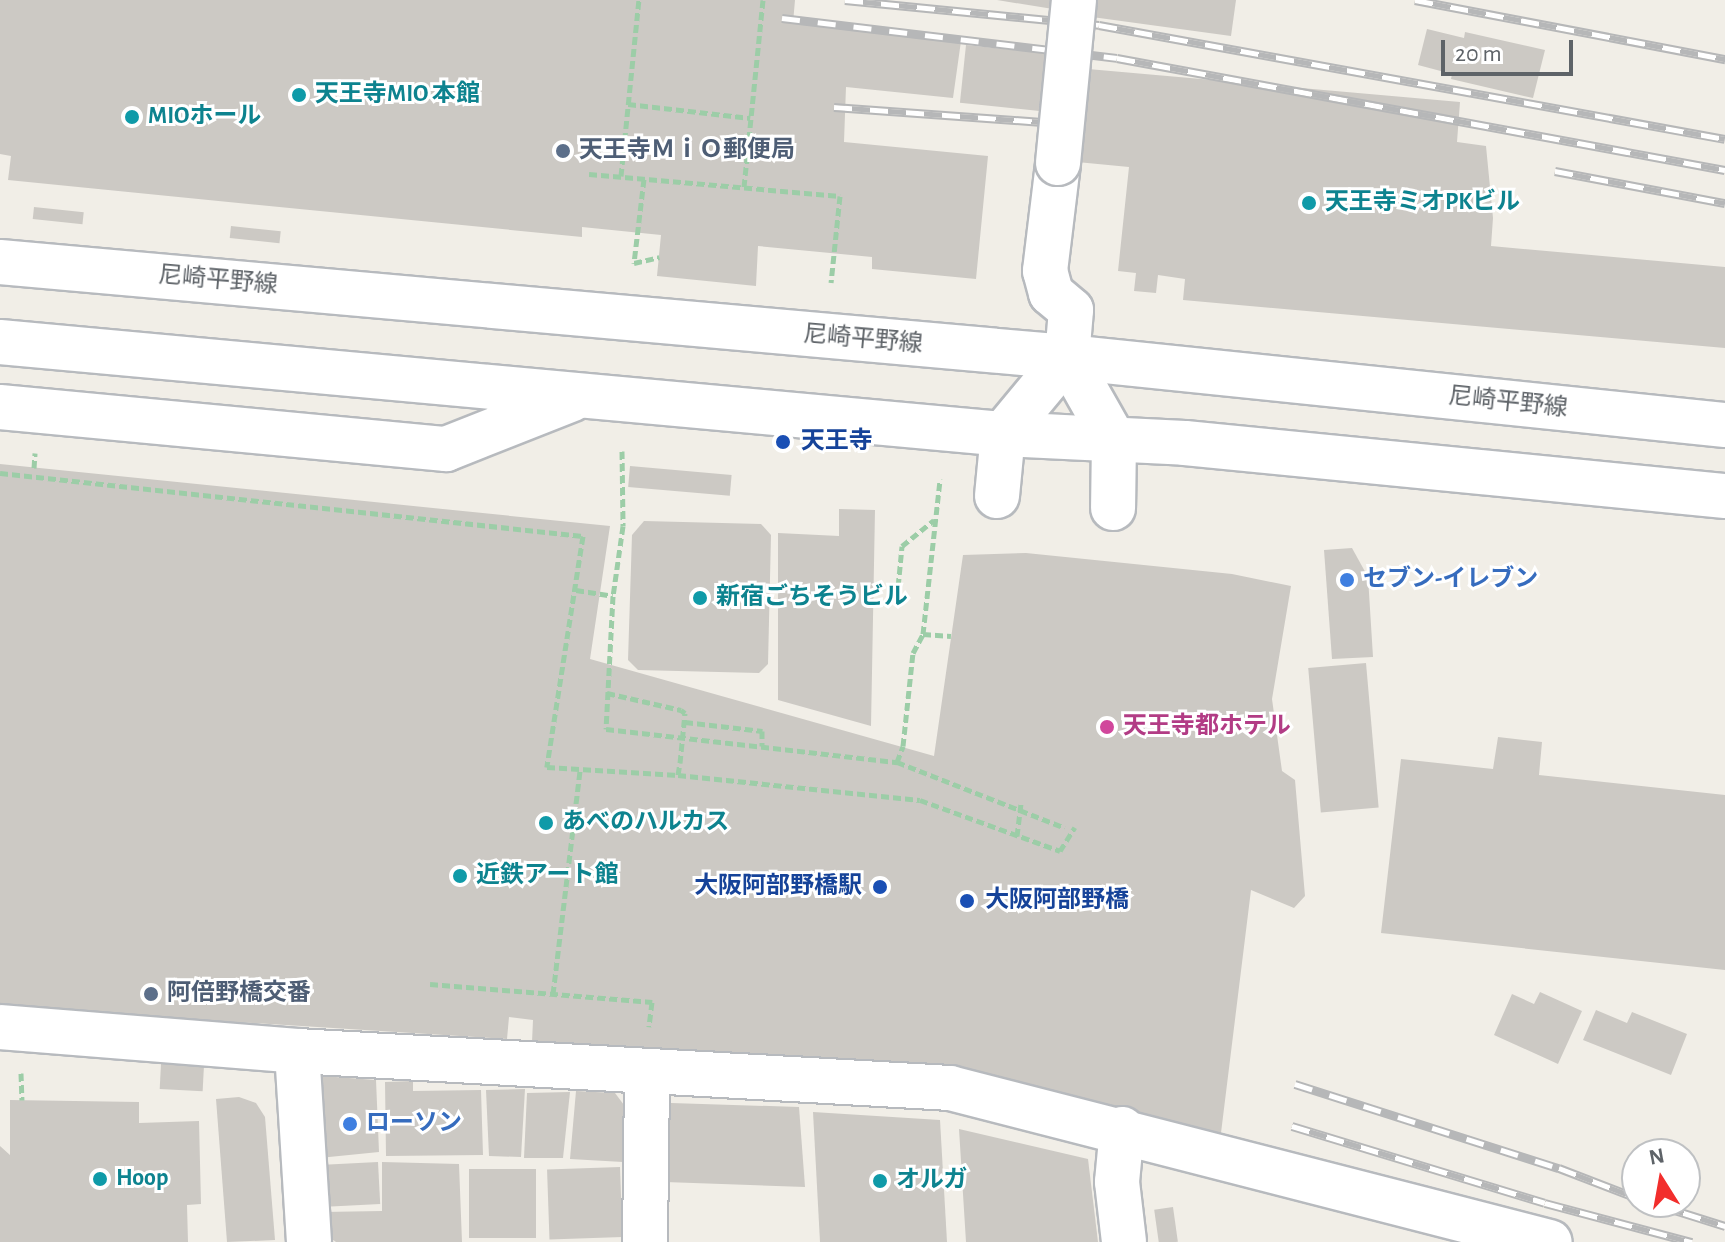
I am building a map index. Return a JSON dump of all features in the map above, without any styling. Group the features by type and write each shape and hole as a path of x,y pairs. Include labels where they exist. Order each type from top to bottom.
{"street":[{"path":"1074,0 1045,271 1051,293 1071,310 1067,357 1114,440 1113,508"},
{"name":"尼崎平野線","path":"0,262 1067,357 1725,425"},
{"path":"0,342 1003,434 1185,443 1725,496"},
{"path":"997,496 1003,434 1067,357"},
{"path":"9,402 446,449 582,396"},
{"path":"5,1048 647,1056 950,1088 1122,1129 1550,1242"},
{"path":"297,1051 309,1242"},
{"path":"645,1242 647,1056"},
{"path":"1122,1129 1117,1182 1124,1242"}],"path":[{"path":"621,176 639,0"},
{"path":"744,187 763,0"},
{"path":"628,104 751,118"},
{"path":"589,174 840,196 831,283"},
{"path":"644,179 634,263 659,257"},
{"path":"622,451 623,526 613,596 606,729 897,762 1065,828"},
{"path":"0,473 583,536 547,767 678,775 920,800 1060,851 1075,827"},
{"path":"897,762 903,746 913,653 923,634 940,479"},
{"path":"897,598 902,546 935,519"},
{"path":"576,590 613,596"},
{"path":"923,634 951,636"},
{"path":"607,693 685,713 678,775"},
{"path":"685,722 762,731 762,746"},
{"path":"553,994 580,771"},
{"path":"1017,836 1021,804"},
{"path":"430,984 652,1002 647,1056"},
{"path":"5,1048 21,1069 22,1100"}],"building":[{"path":"0,0 795,0 793,23 961,41 953,98 846,87 844,142 988,156 976,279 872,269 872,257 758,246 756,286 657,276 661,235 582,227 582,237 8,180 11,156 0,154"},
{"path":"997,0 1054,0 1053,9"},
{"path":"1094,0 1236,0 1231,36 1092,17"},
{"path":"1427,29 1464,38 1465,32 1545,50 1533,98 1451,79 1452,74 1418,65"},
{"path":"966,45 1046,53 1039,111 960,103"},
{"name":"天王寺ミオPKビル","path":"1088,69 1460,102 1457,142 1486,146 1493,218 1491,246 1725,267 1725,348 1183,300 1185,279 1158,275 1156,293 1134,291 1136,273 1118,271 1129,167 1077,162 1085,128"},
{"path":"34,207 84,212 82,224 33,219"},
{"path":"231,226 281,231 279,243 230,238"},
{"name":"あべのハルカス","path":"0,464 610,526 590,659 934,756 963,555 1026,553 1232,574 1291,586 1272,699 1282,771 1295,780 1305,896 1294,908 1251,890 1221,1133 952,1071 532,1042 533,1020 509,1017 507,1039 0,1007"},
{"path":"630,466 732,475 730,496 628,487"},
{"path":"839,509 875,510 871,726 778,700 778,533 839,536"},
{"name":"新宿ごちそうビル","path":"644,521 761,524 771,535 768,664 759,673 638,670 628,660 632,535"},
{"path":"1352,548 1368,577 1373,657 1332,659 1324,550"},
{"path":"1366,663 1379,807 1321,813 1308,668"},
{"path":"1498,737 1542,742 1539,775 1725,795 1725,970 1381,933 1401,759 1493,769"},
{"path":"1540,992 1582,1011 1558,1064 1494,1035 1512,994 1534,1004"},
{"path":"1596,1010 1627,1023 1632,1012 1687,1034 1671,1075 1583,1040"},
{"path":"161,1064 204,1066 203,1091 160,1089"},
{"path":"322,1076 376,1080 379,1152 319,1158 317,1085"},
{"path":"413,1081 413,1091 481,1090 483,1155 386,1156 385,1082"},
{"path":"525,1089 521,1157 489,1156 486,1090"},
{"path":"576,1091 615,1093 627,1109 623,1162 570,1159"},
{"path":"570,1092 563,1158 524,1158 527,1093"},
{"path":"239,1097 256,1103 265,1117 275,1240 227,1242 216,1099"},
{"name":"Hoop","path":"10,1100 139,1102 139,1123 199,1121 201,1204 187,1205 188,1242 0,1242 0,1146 10,1155"},
{"path":"671,1103 799,1107 805,1187 665,1182 656,1116"},
{"name":"オルガ","path":"813,1112 940,1120 947,1242 820,1242"},
{"path":"959,1129 1088,1159 1098,1242 966,1242"},
{"path":"378,1162 380,1204 321,1207 319,1165"},
{"path":"382,1162 459,1164 462,1242 336,1242 325,1234 323,1212 382,1211"},
{"path":"620,1167 622,1237 549,1240 547,1170"},
{"path":"469,1169 536,1169 536,1238 469,1238"},
{"path":"1173,1207 1178,1242 1159,1242 1154,1210"}],"railway":[{"path":"845,0 1099,25 1725,139"},
{"path":"1415,0 1725,59"},
{"path":"782,18 1117,58 1725,170"},
{"path":"834,107 1045,122"},
{"path":"1555,171 1725,203"},
{"path":"1295,1084 1559,1168 1621,1192"},
{"path":"1292,1126 1545,1203 1692,1242"},
{"path":"1700,1218 1725,1226"}],"place":[{"name":"天王寺MIO 本館","path":"299,95"},
{"name":"MIOホール","path":"132,117"},
{"name":"天王寺ＭｉＯ郵便局","path":"563,151"},
{"name":"天王寺ミオPKビル","path":"1309,203"},
{"name":"天王寺","path":"783,442"},
{"name":"セブン-イレブン","path":"1347,580"},
{"name":"新宿ごちそうビル","path":"700,598"},
{"name":"天王寺都ホテル","path":"1107,727"},
{"name":"あべのハルカス","path":"546,823"},
{"name":"近鉄アート館","path":"460,876"},
{"name":"大阪阿部野橋駅","path":"880,887"},
{"name":"大阪阿部野橋","path":"967,901"},
{"name":"阿倍野橋交番","path":"151,994"},
{"name":"ローソン","path":"350,1124"},
{"name":"Hoop","path":"100,1179"},
{"name":"オルガ","path":"880,1181"}]}
